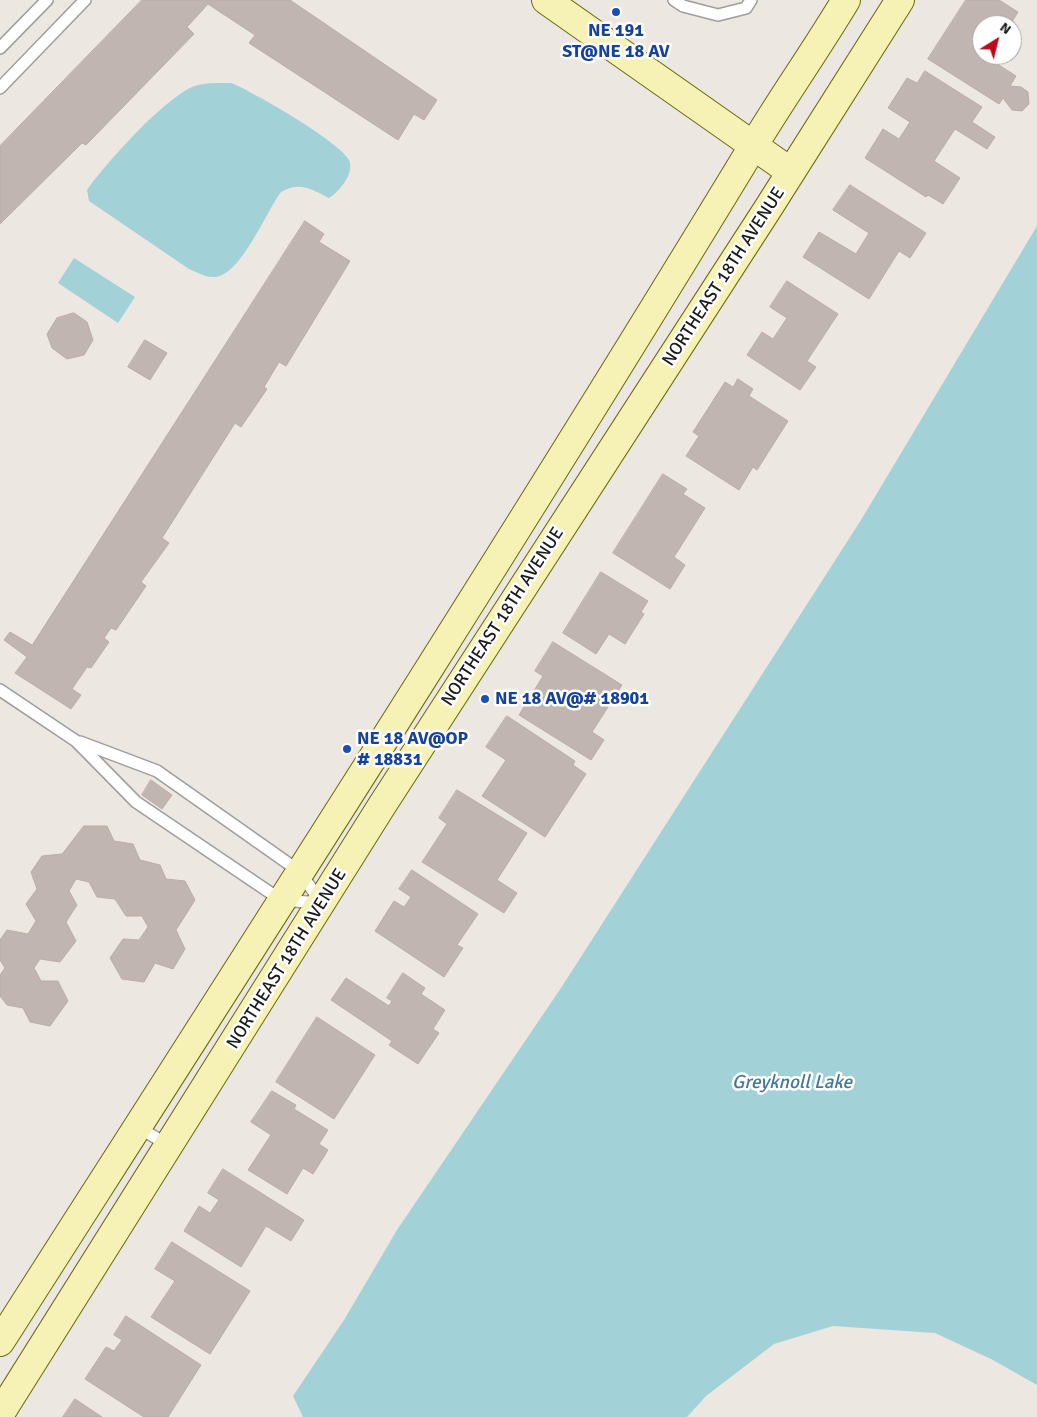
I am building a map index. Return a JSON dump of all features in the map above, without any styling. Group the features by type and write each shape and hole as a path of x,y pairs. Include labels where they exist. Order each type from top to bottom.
{"street":[{"path":"546,0 791,172"},
{"name":"NORTHEAST 18TH AVENUE","path":"0,1342 533,505 679,270 753,146 846,0"},
{"name":"NORTHEAST 18TH AVENUE","path":"0,1414 487,642 900,0"}],"lane":[{"path":"0,48 47,0"},
{"path":"0,88 85,0"},
{"path":"674,0 682,6 718,15 746,8 751,0"},
{"path":"0,690 76,740 157,771 299,871 322,903"},
{"path":"76,740 136,802 281,900 322,903"},
{"path":"138,1127 168,1146"}],"water":[{"path":"231,83 275,106 330,142 349,160 350,171 345,182 329,198 311,189 300,187 294,187 281,192 252,241 234,266 225,274 212,277 189,269 89,201 87,190 136,133 165,105 192,87 201,84"},
{"name":"Greyknoll Lake","path":"1037,226 1037,1385 993,1360 935,1333 833,1326 774,1344 706,1396 687,1417 303,1417 293,1396 344,1320 397,1230 561,988 861,520"},
{"path":"74,258 135,297 118,323 58,283"}],"building":[{"path":"142,0 290,0 437,100 424,120 414,114 398,140 249,43 255,35 208,4 187,27 194,34 86,145 82,143 0,224 0,146"},
{"path":"966,0 999,0 1018,12 1016,15 972,15 972,65 999,65 1016,76 1010,86 1021,87 1028,92 1029,104 1022,111 1012,110 1003,98 999,104 928,59"},
{"path":"925,71 982,107 972,122 995,137 987,149 955,129 934,161 960,178 943,204 928,195 926,197 865,158 883,129 899,139 910,122 888,108 907,78 917,83"},
{"path":"850,185 926,233 910,258 899,251 869,299 803,257 819,232 856,254 869,233 833,210"},
{"path":"305,221 324,234 319,242 350,261 286,366 279,362 264,387 267,389 241,427 235,423 162,538 169,543 141,582 146,586 116,630 111,628 104,638 109,642 91,668 87,667 72,689 81,695 71,709 15,673 27,657 4,640 10,632 32,645"},
{"path":"787,281 838,314 807,361 816,367 800,390 747,355 762,332 773,339 787,318 770,307"},
{"path":"74,313 87,322 93,340 84,355 67,359 52,348 47,334 57,318"},
{"path":"145,340 167,353 150,380 128,367"},
{"path":"738,379 753,389 749,396 788,421 757,470 753,467 739,490 686,456 699,436 693,432 725,382 733,387"},
{"path":"663,474 687,489 683,494 705,508 674,557 685,565 670,589 613,553"},
{"path":"601,572 648,601 641,612 644,614 625,644 609,634 596,654 563,633"},
{"path":"553,642 622,685 592,732 604,740 591,760 519,715 543,676 535,671"},
{"path":"507,716 575,761 573,765 586,774 545,837 482,796 506,760 486,747"},
{"path":"151,780 172,795 162,809 142,795"},
{"path":"457,790 527,833 497,880 517,893 504,913 422,862 447,824 439,818"},
{"path":"84,826 107,826 114,841 133,844 140,860 160,865 166,879 185,881 195,900 176,930 185,949 173,969 155,963 144,982 122,979 110,958 123,939 139,940 148,927 142,916 126,916 115,899 97,897 89,882 76,879 69,891 77,905 66,922 76,941 60,962 40,959 34,968 41,981 58,981 68,1001 50,1026 30,1022 23,1008 7,1005 0,996 0,975 5,968 0,960 0,940 7,930 28,934 36,921 26,904 37,889 31,872 42,856 62,854"},
{"path":"412,870 478,914 457,945 463,948 444,977 375,931 394,901 404,907 411,897 399,889"},
{"path":"403,973 425,988 421,994 445,1010 433,1029 439,1033 418,1064 389,1045 392,1041 331,1000 346,978 389,1006 392,1001 387,998"},
{"path":"317,1017 375,1055 334,1119 276,1082"},
{"path":"272,1091 296,1105 294,1109 328,1130 319,1144 328,1150 313,1174 303,1168 287,1194 248,1170 271,1135 251,1122"},
{"path":"223,1169 304,1220 291,1241 266,1226 241,1267 184,1231 199,1206 210,1213 219,1200 208,1193"},
{"path":"172,1242 250,1291 210,1354 151,1317 175,1281 155,1269"},
{"path":"126,1316 201,1365 168,1417 144,1417 85,1379 106,1347 114,1351 122,1340 114,1335"},
{"path":"75,1399 102,1417 63,1417"}],"place":[{"name":"NE 191 ST@NE 18 AV","path":"616,12"},
{"name":"NE 18 AV@# 18901","path":"485,699"},
{"name":"NE 18 AV@OP # 18831","path":"347,749"}]}
